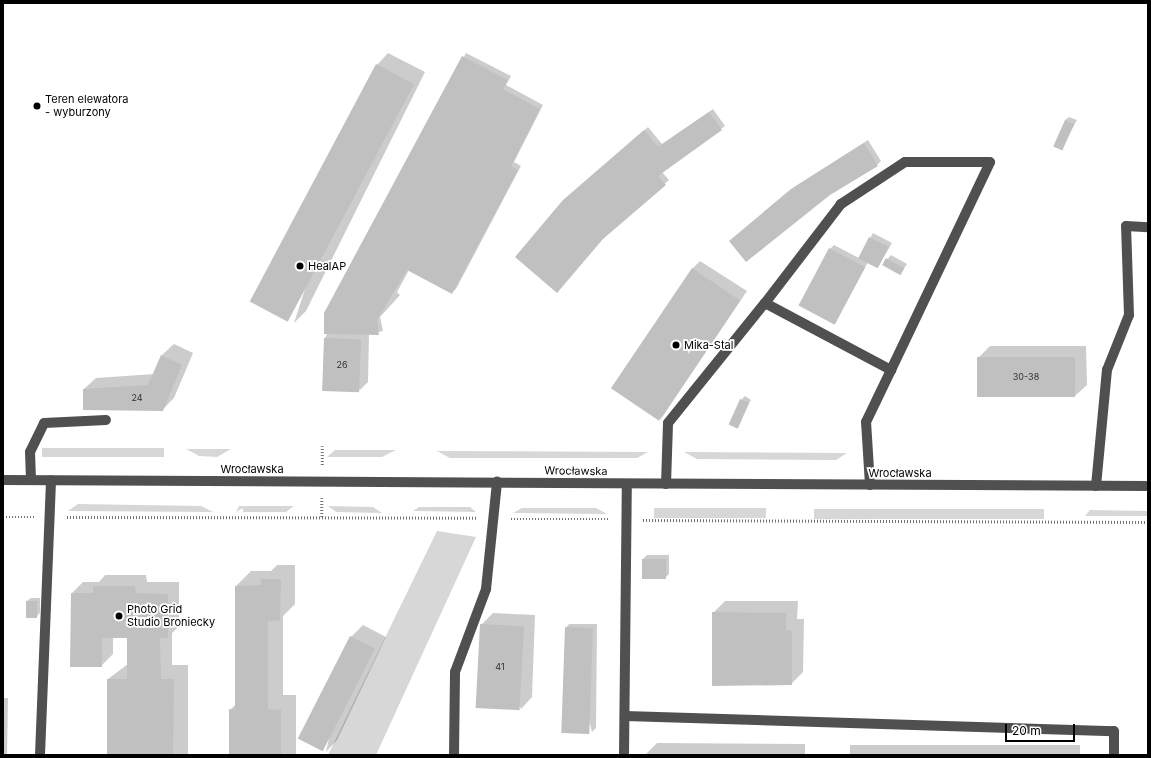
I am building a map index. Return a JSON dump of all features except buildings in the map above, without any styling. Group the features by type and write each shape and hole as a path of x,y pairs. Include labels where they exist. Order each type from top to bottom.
{"street":[{"path":"666,484 668,423 765,303 841,204 905,162 990,162 866,422 870,485"},
{"path":"1096,486 1107,370 1129,315 1126,226 1148,227"},
{"path":"765,303 891,370"},
{"path":"31,480 30,452 44,423 106,420"},
{"name":"Wrocławska","path":"3,480 1148,486"},
{"path":"40,755 51,480"},
{"path":"454,755 455,672 486,589 497,482"},
{"path":"624,755 627,484"},
{"path":"625,716 1114,731 1114,755"}],"path":[{"path":"3,517 1148,522"}],"shaded area":[{"path":"42,448 164,448 164,457 42,457"},
{"path":"186,449 231,449 217,457 199,456"},
{"path":"335,450 396,450 382,457 327,457"},
{"path":"437,451 648,452 637,458 450,458"},
{"path":"684,452 847,453 836,460 697,459"},
{"path":"78,504 201,506 213,512 68,511"},
{"path":"239,506 294,506 286,512 243,512 243,508 236,512"},
{"path":"328,506 373,507 382,513 336,512"},
{"path":"419,507 470,507 476,512 413,511"},
{"path":"522,508 596,508 607,514 513,513"},
{"path":"654,508 766,508 766,518 654,518"},
{"path":"814,509 1044,509 1044,519 814,519"},
{"path":"1090,510 1148,511 1148,516 1085,516"},
{"path":"437,531 476,537 376,755 328,755"}],"place":[{"name":"Teren elewatora - wyburzony","path":"37,106"},
{"name":"HealAP","path":"300,266"},
{"name":"Mika-Stal","path":"676,345"},
{"name":"Photo Grid Studio Broniecky","path":"119,616"}]}
